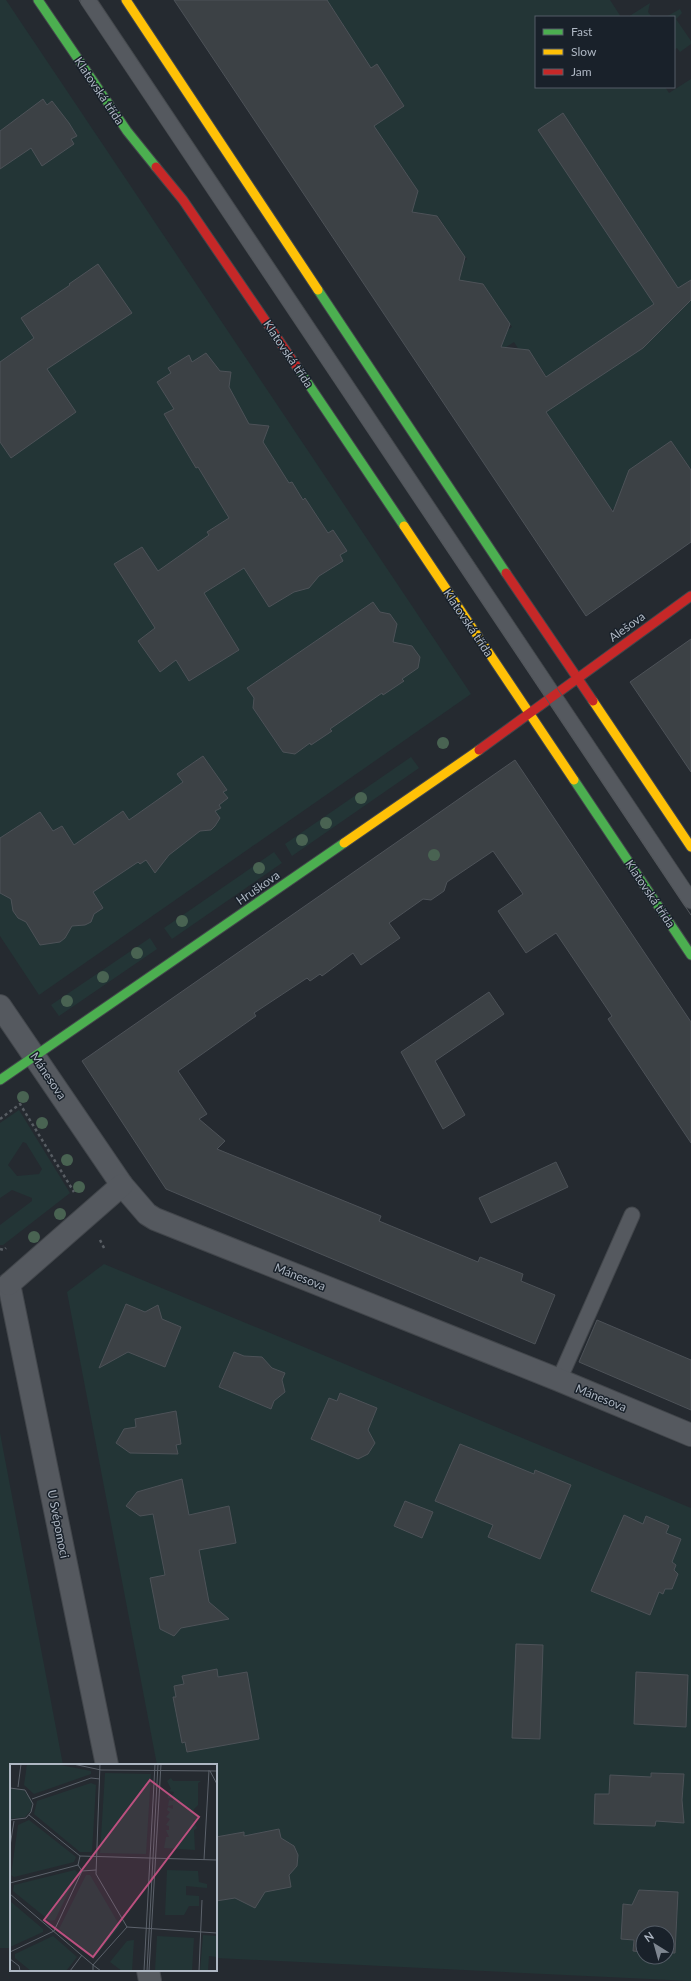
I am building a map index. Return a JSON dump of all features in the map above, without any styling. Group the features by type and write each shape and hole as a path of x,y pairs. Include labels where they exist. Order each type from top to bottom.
{"main road":[{"name":"Klatovská třída","path":"38,0 127,131 183,200 342,433 691,955"},
{"path":"126,0 376,378 691,847"},
{"name":"Alešova","path":"577,678 691,596"},
{"path":"529,714 577,678"},
{"name":"Hruškova","path":"0,1080 529,714"}],"street":[{"name":"Mánesova","path":"0,1006 122,1184 147,1214 155,1219 559,1380 691,1435"},
{"name":"U Svépomoci","path":"106,1764 4,1283 122,1184"},
{"path":"148,1971 150,1981"}],"lane":[{"path":"88,0 691,901"},
{"path":"559,1380 632,1215"}],"path":[{"path":"0,1119 20,1104 75,1193"},
{"path":"0,1248 4,1250 10,1245"}],"shaded area":[{"path":"0,0 6,0 471,694 39,995 0,936"},
{"path":"294,0 610,0 620,16 535,16 535,88 666,88 669,93 691,79 691,469 671,442 612,519 613,509 599,506 593,482 547,414 542,417 556,391 529,350 521,353 514,342 488,359 480,346 512,327 499,308 480,311 495,302 483,284 434,278 467,259 454,241 438,250 434,244 450,235 438,216 406,236 398,224 417,192 408,176 396,182 391,174 402,167 372,127 404,106 377,65 343,88 326,56 352,39 331,6 293,31"},
{"path":"650,3 648,12 651,16 630,16"},
{"path":"680,9 682,13 676,19 691,41 691,44 680,52 677,48 675,49 675,16 668,16"},
{"path":"411,757 419,768 292,856 285,844"},
{"path":"274,852 282,863 172,939 164,928"},
{"path":"150,938 157,949 59,1016 51,1005"},
{"path":"19,1110 70,1193 3,1245 0,1245 0,1225 32,1201 32,1198 12,1190 0,1198 0,1123","holes":["23,1142 26,1143 42,1169 39,1174 17,1176 8,1165"]},
{"path":"104,1264 691,1508 691,1981 217,1958 217,1764 157,1764 67,1292"},
{"path":"0,1433 63,1764 10,1764 10,1948 0,1948"}],"building":[{"path":"174,0 327,0 371,68 377,64 404,106 374,126 418,191 412,212 437,216 465,257 459,280 483,284 510,324 501,347 529,350 546,377 654,304 538,130 563,113 678,288 691,280 691,300 643,348 546,412 613,512 629,470 671,441 691,470 691,542 586,616"},
{"path":"43,99 47,105 52,101 69,123 77,136 71,139 74,144 42,166 31,148 0,169 0,131"},
{"path":"98,264 132,313 47,369 76,412 11,458 0,442 0,362 34,338 21,318"},
{"path":"206,353 220,371 231,372 229,387 249,424 269,426 263,442 289,483 292,482 303,500 305,498 328,533 333,530 347,551 340,555 343,561 319,576 309,588 294,592 269,607 244,568 204,593 239,650 189,681 176,660 160,672 138,641 155,628 114,564 142,547 158,571 209,535 207,532 229,518 198,467 196,468 164,414 174,409 157,382 171,373 168,368 189,355 192,362"},
{"path":"373,602 380,612 390,614 397,624 393,642 412,646 420,657 418,668 402,679 404,681 383,695 382,693 330,729 332,731 311,745 310,743 295,754 283,752 253,708 254,698 247,688"},
{"path":"691,639 691,772 630,682"},
{"path":"203,756 227,790 223,792 228,798 219,805 221,808 215,811 220,818 215,826 211,830 200,831 169,855 155,873 146,860 140,864 138,862 93,892 103,908 94,914 91,922 85,925 72,926 65,938 60,942 40,945 26,922 18,918 13,911 11,899 0,893 0,838 40,812 53,831 62,826 74,845 123,811 129,820 183,782 177,774"},
{"path":"515,760 691,1022 691,1143 608,1019 612,1016 556,933 526,953 498,911 523,894 493,851 447,882 444,891 431,900 423,899 389,923 400,938 361,965 353,953 322,976 320,974 310,981 307,978 254,1013 256,1016 178,1071 207,1114 199,1119 225,1141 217,1149 381,1216 379,1221 478,1262 480,1257 523,1274 521,1281 555,1295 535,1344 166,1189 82,1061"},
{"path":"489,992 504,1014 435,1061 465,1115 443,1129 401,1052"},
{"path":"556,1162 568,1187 491,1223 479,1198"},
{"path":"126,1304 145,1312 158,1305 162,1319 181,1327 165,1367 128,1352 99,1368"},
{"path":"597,1320 691,1360 691,1410 579,1362"},
{"path":"234,1352 244,1356 262,1357 272,1368 285,1373 282,1380 285,1392 274,1401 271,1409 219,1387"},
{"path":"340,1393 377,1408 368,1430 375,1443 368,1454 358,1459 311,1439 329,1398 337,1401"},
{"path":"176,1411 181,1444 176,1445 178,1454 130,1453 116,1443 124,1429 136,1427 135,1419"},
{"path":"460,1444 534,1474 535,1470 571,1485 540,1559 488,1537 493,1525 435,1501"},
{"path":"182,1479 189,1515 229,1506 236,1543 199,1550 209,1602 229,1619 181,1628 174,1636 160,1629 150,1578 165,1575 153,1514 140,1516 126,1506 137,1492"},
{"path":"405,1501 433,1512 422,1538 394,1526"},
{"path":"624,1515 643,1524 646,1516 669,1526 666,1533 681,1539 672,1562 676,1565 674,1570 678,1574 672,1589 665,1589 663,1594 659,1592 650,1615 591,1591"},
{"path":"516,1644 543,1645 540,1739 512,1738"},
{"path":"217,1669 218,1677 247,1672 259,1739 187,1752 185,1742 182,1743 173,1697 176,1697 174,1686 184,1684 182,1676"},
{"path":"636,1672 688,1675 686,1727 634,1724"},
{"path":"651,1773 684,1774 682,1800 684,1823 656,1821 655,1826 594,1824 595,1794 609,1794 610,1775 651,1777"},
{"path":"279,1829 281,1838 294,1846 298,1855 297,1866 289,1875 291,1887 265,1892 255,1908 235,1898 217,1901 217,1837 244,1832 244,1836"},
{"path":"639,1890 678,1892 675,1953 675,1925 635,1925 635,1951 633,1951 634,1940 621,1939 623,1904 632,1905"}],"tram line":[{"path":"79,0 691,915"},
{"path":"96,0 691,888"}],"traffic: fast":[{"path":"38,0 127,131 156,167"},
{"path":"318,290 506,573"},
{"path":"297,367 404,526"},
{"path":"574,780 691,955"},
{"path":"0,1080 344,843"}],"traffic: slow":[{"path":"126,0 318,290"},
{"path":"404,526 574,780"},
{"path":"593,701 691,847"},
{"path":"344,843 479,750"}],"traffic: jam":[{"path":"156,167 183,200 297,367"},
{"path":"506,573 593,701"},
{"path":"479,750 691,596"}]}
